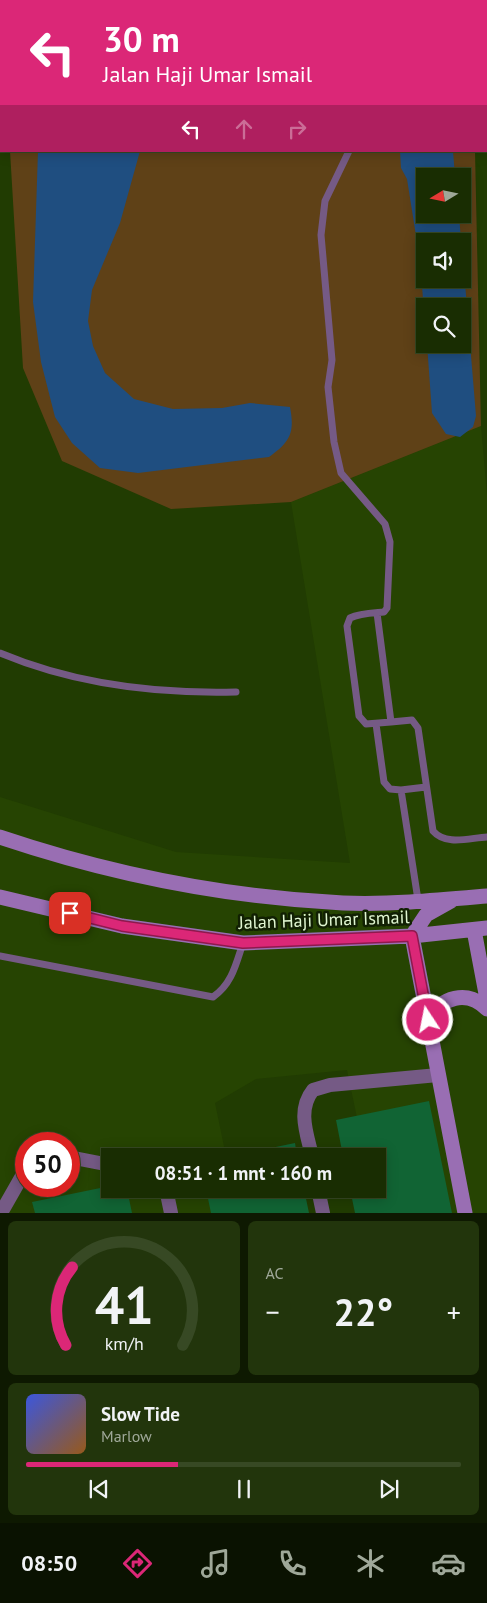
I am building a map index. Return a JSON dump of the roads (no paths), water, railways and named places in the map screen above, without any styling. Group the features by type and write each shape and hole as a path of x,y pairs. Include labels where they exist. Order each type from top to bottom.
{"main road":[{"name":"Jalan Haji Umar Ismail","path":"0,837 60,857 140,877 255,896 344,903 487,896"},
{"name":"Jalan Haji Umar Ismail","path":"0,897 122,926 243,943 412,936 481,929"},
{"path":"462,898 426,915 412,936 465,1213"},
{"path":"481,929 487,999"},
{"path":"428,1020 433,1011 451,998 472,999 487,1009"}],"street":[{"path":"310,1148 304,1117 306,1103 313,1090 330,1085 438,1075"},
{"path":"80,1159 101,1163"},
{"path":"1,1213 15,1189"},
{"path":"168,1198 171,1213"},
{"path":"320,1198 323,1213"}],"lane":[{"path":"349,152 325,201 321,235 332,360 328,387 334,442 341,473 386,524 390,542 387,608 384,612 356,615 350,618 348,626 359,716 366,724 412,720 418,728 433,831 438,837 447,840 487,837"},
{"path":"377,613 391,722"},
{"path":"0,653 58,673 125,687 236,692"},
{"path":"376,724 384,782 390,788 401,790 426,787"},
{"path":"401,790 418,900"},
{"path":"0,956 213,997 224,990 230,981 243,943"}],"water":[{"path":"38,152 140,152 120,223 92,290 88,321 93,346 105,373 134,399 173,409 222,408 250,403 290,407 292,424 289,436 282,447 269,457 138,473 100,468 72,443 55,417 41,362 33,302"},
{"path":"400,152 453,152 454,168 416,168 416,223 460,223 460,233 416,233 416,236 407,179 401,168"},
{"path":"422,288 465,288 466,298 423,298"},
{"path":"428,353 471,353 476,416 473,427 460,437 446,434 432,413"}]}
